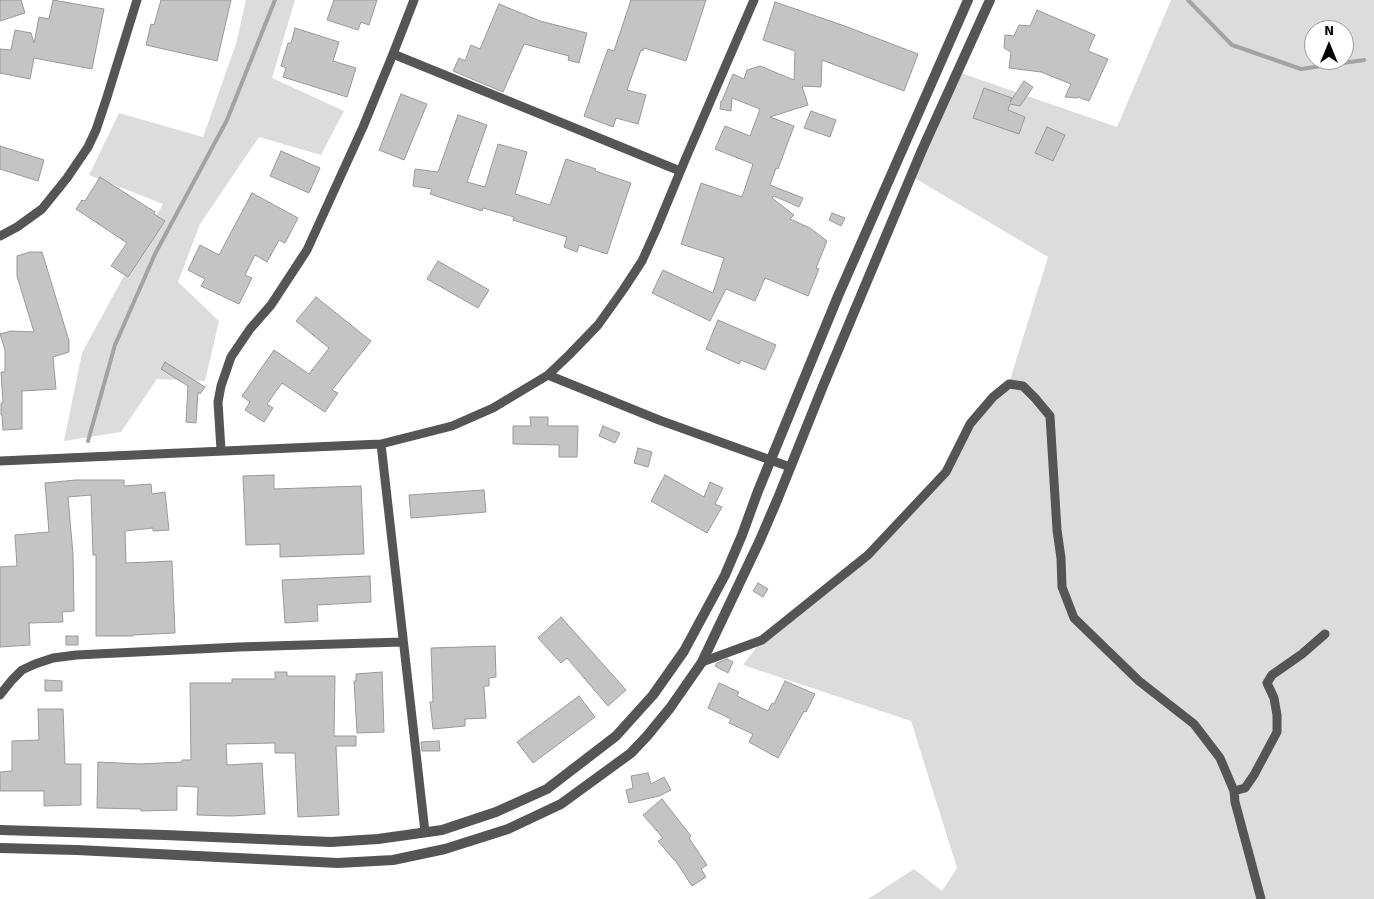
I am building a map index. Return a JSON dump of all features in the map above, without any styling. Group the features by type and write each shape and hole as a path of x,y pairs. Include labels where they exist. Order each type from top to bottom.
{"street":[{"path":"0,236 17,227 42,209 67,178 88,147 96,130 137,0"},
{"path":"222,450 218,402 221,386 231,357 250,329 272,305 307,250 363,127 414,0"},
{"path":"0,461 381,444 452,426 493,408 548,375 598,325 642,261 754,0"},
{"path":"0,830 165,834 331,842 378,840 442,830 496,812 547,789 616,736 654,696 684,651 725,575 838,296 968,0"},
{"path":"0,848 338,863 393,860 445,849 508,829 562,804 631,753 670,708 702,662 760,540 918,158 990,0"},
{"path":"393,54 680,171"},
{"path":"548,375 659,420 790,467"},
{"path":"702,662 762,640 868,555 946,472 970,424 993,397 1009,384 1023,386 1050,416 1062,587 1074,618 1139,681 1194,724 1220,758 1234,791 1235,802 1262,899"},
{"path":"381,444 425,832"},
{"path":"1234,791 1244,788 1254,776 1277,732 1274,698 1268,683 1272,675 1302,654 1325,634"},
{"path":"0,695 22,670 53,658 239,647 402,642"}],"shaded area":[{"path":"246,0 295,0 272,78 344,111 321,155 259,137 200,224 178,282 219,321 205,381 157,379 121,432 64,441 82,353 163,204 89,175 119,113 203,137 236,44"},
{"path":"1171,0 1374,0 1374,899 868,899 914,869 942,891 957,868 911,721 743,665 762,640 868,555 946,472 970,424 1009,383 1048,257 911,176 958,72 1117,127"}],"building":[{"path":"0,0 21,0 25,13 0,21"},
{"path":"53,0 104,9 92,69 34,58 30,79 0,73 0,49 11,50 15,30 31,33 34,43 39,17 49,19"},
{"path":"161,0 231,0 217,61 146,45 151,24 154,25"},
{"path":"334,0 377,0 369,25 361,22 358,30 327,20"},
{"path":"631,0 706,0 686,61 644,48 643,51 641,50 627,90 646,95 638,124 616,118 613,127 584,116 608,49 614,51"},
{"path":"775,2 918,54 904,91 822,60 821,87 802,86 808,105 770,117 794,126 770,185 803,198 799,207 774,196 772,198 794,215 790,219 810,228 827,241 816,268 819,269 808,296 765,278 755,301 726,289 710,321 652,293 663,270 713,293 724,258 681,244 701,183 742,197 753,164 715,149 725,126 750,136 760,109 732,98 731,111 720,109 721,101 733,74 744,79 747,70 760,66 794,80 795,51 763,40"},
{"path":"499,4 540,21 587,33 579,63 568,60 569,56 524,44 503,92 453,71 459,58 465,61 471,45 480,49"},
{"path":"1037,10 1095,35 1088,51 1108,59 1089,101 1078,97 1065,97 1071,84 1041,72 1009,68 1011,52 1004,48 1005,35 1014,36 1019,25 1030,26"},
{"path":"295,28 339,42 333,61 356,68 347,97 283,77 286,68 281,66"},
{"path":"1024,81 1033,87 1020,106 1010,104 1008,110 1025,117 1019,134 973,118 984,88 1012,98 1010,102"},
{"path":"401,94 427,104 404,160 379,150"},
{"path":"811,111 836,120 830,137 804,128"},
{"path":"458,115 487,125 467,182 485,187 498,144 527,152 515,194 550,205 566,159 631,183 607,254 579,245 577,252 564,247 567,237 513,220 514,217 483,208 482,211 430,194 432,189 413,186 415,169 438,172"},
{"path":"1047,127 1065,135 1053,161 1035,153"},
{"path":"0,146 44,160 38,181 0,169"},
{"path":"281,151 320,168 309,193 270,176"},
{"path":"100,177 155,212 154,214 165,221 128,277 111,266 127,243 76,209 82,200 85,201"},
{"path":"252,193 298,218 285,243 279,240 267,262 255,255 245,275 252,278 239,304 201,286 205,279 188,270 200,245 219,255"},
{"path":"832,213 845,218 841,226 829,220"},
{"path":"30,252 42,252 69,341 69,352 53,357 56,389 22,391 22,429 3,430 1,372 5,372 5,350 0,334 11,331 34,332 17,276 17,256"},
{"path":"438,261 489,290 478,308 427,279"},
{"path":"316,297 371,341 332,390 338,393 325,412 282,383 267,404 273,408 264,422 245,410 250,402 242,396 274,350 309,374 329,348 296,321"},
{"path":"718,320 776,345 765,370 741,360 739,364 706,349"},
{"path":"165,362 205,387 200,394 198,392 196,423 186,422 188,386 161,369"},
{"path":"530,417 548,417 548,426 578,426 577,457 559,457 559,445 513,444 513,426 531,426"},
{"path":"603,426 620,433 615,443 599,436"},
{"path":"638,448 652,452 648,467 634,463"},
{"path":"274,475 274,489 361,486 364,554 280,557 280,544 246,545 243,476"},
{"path":"665,475 704,497 710,482 723,488 715,504 722,507 707,533 651,501"},
{"path":"76,480 124,480 124,486 151,484 152,494 165,492 169,530 153,531 153,528 125,531 126,563 172,561 175,633 96,636 96,555 93,555 91,495 68,497 73,554 74,611 62,612 63,622 29,623 30,645 0,647 0,567 17,566 15,535 49,532 45,483"},
{"path":"484,490 486,512 411,518 409,495"},
{"path":"370,576 371,602 317,605 318,621 285,623 282,580"},
{"path":"758,583 768,589 763,597 753,591"},
{"path":"561,617 626,690 608,706 567,658 561,663 538,638"},
{"path":"66,636 78,636 78,645 66,645"},
{"path":"495,646 496,677 489,678 489,686 484,686 486,718 465,719 465,726 433,729 430,702 433,702 431,648"},
{"path":"727,659 733,662 728,673 715,666 717,663"},
{"path":"275,672 287,672 287,676 335,676 334,736 356,736 356,746 336,746 339,815 298,817 295,753 275,753 275,743 226,744 227,765 262,763 265,814 232,816 197,815 198,787 177,786 177,810 141,811 141,809 97,808 98,762 140,764 191,760 190,683 232,683 232,679 275,679"},
{"path":"382,672 384,732 357,733 354,681 356,681 356,674"},
{"path":"45,680 62,681 62,691 45,691"},
{"path":"785,681 815,694 778,758 749,742 753,734 729,723 731,719 708,708 719,683 739,692 737,696 768,711 772,703 774,704"},
{"path":"579,696 595,717 533,763 517,742"},
{"path":"38,709 63,709 65,764 81,764 81,805 44,806 44,791 0,791 0,772 12,771 12,741 39,740"},
{"path":"439,741 440,751 422,751 421,742"},
{"path":"648,773 651,784 664,777 671,790 659,796 629,803 626,790 633,788 631,776"},
{"path":"662,799 691,836 689,838 707,865 701,869 706,877 692,886 675,860 658,841 663,838 643,815"}],"waterway":[{"path":"88,441 115,345 155,254 227,120 275,0"},
{"path":"1188,0 1232,45 1301,69 1364,60"}]}
